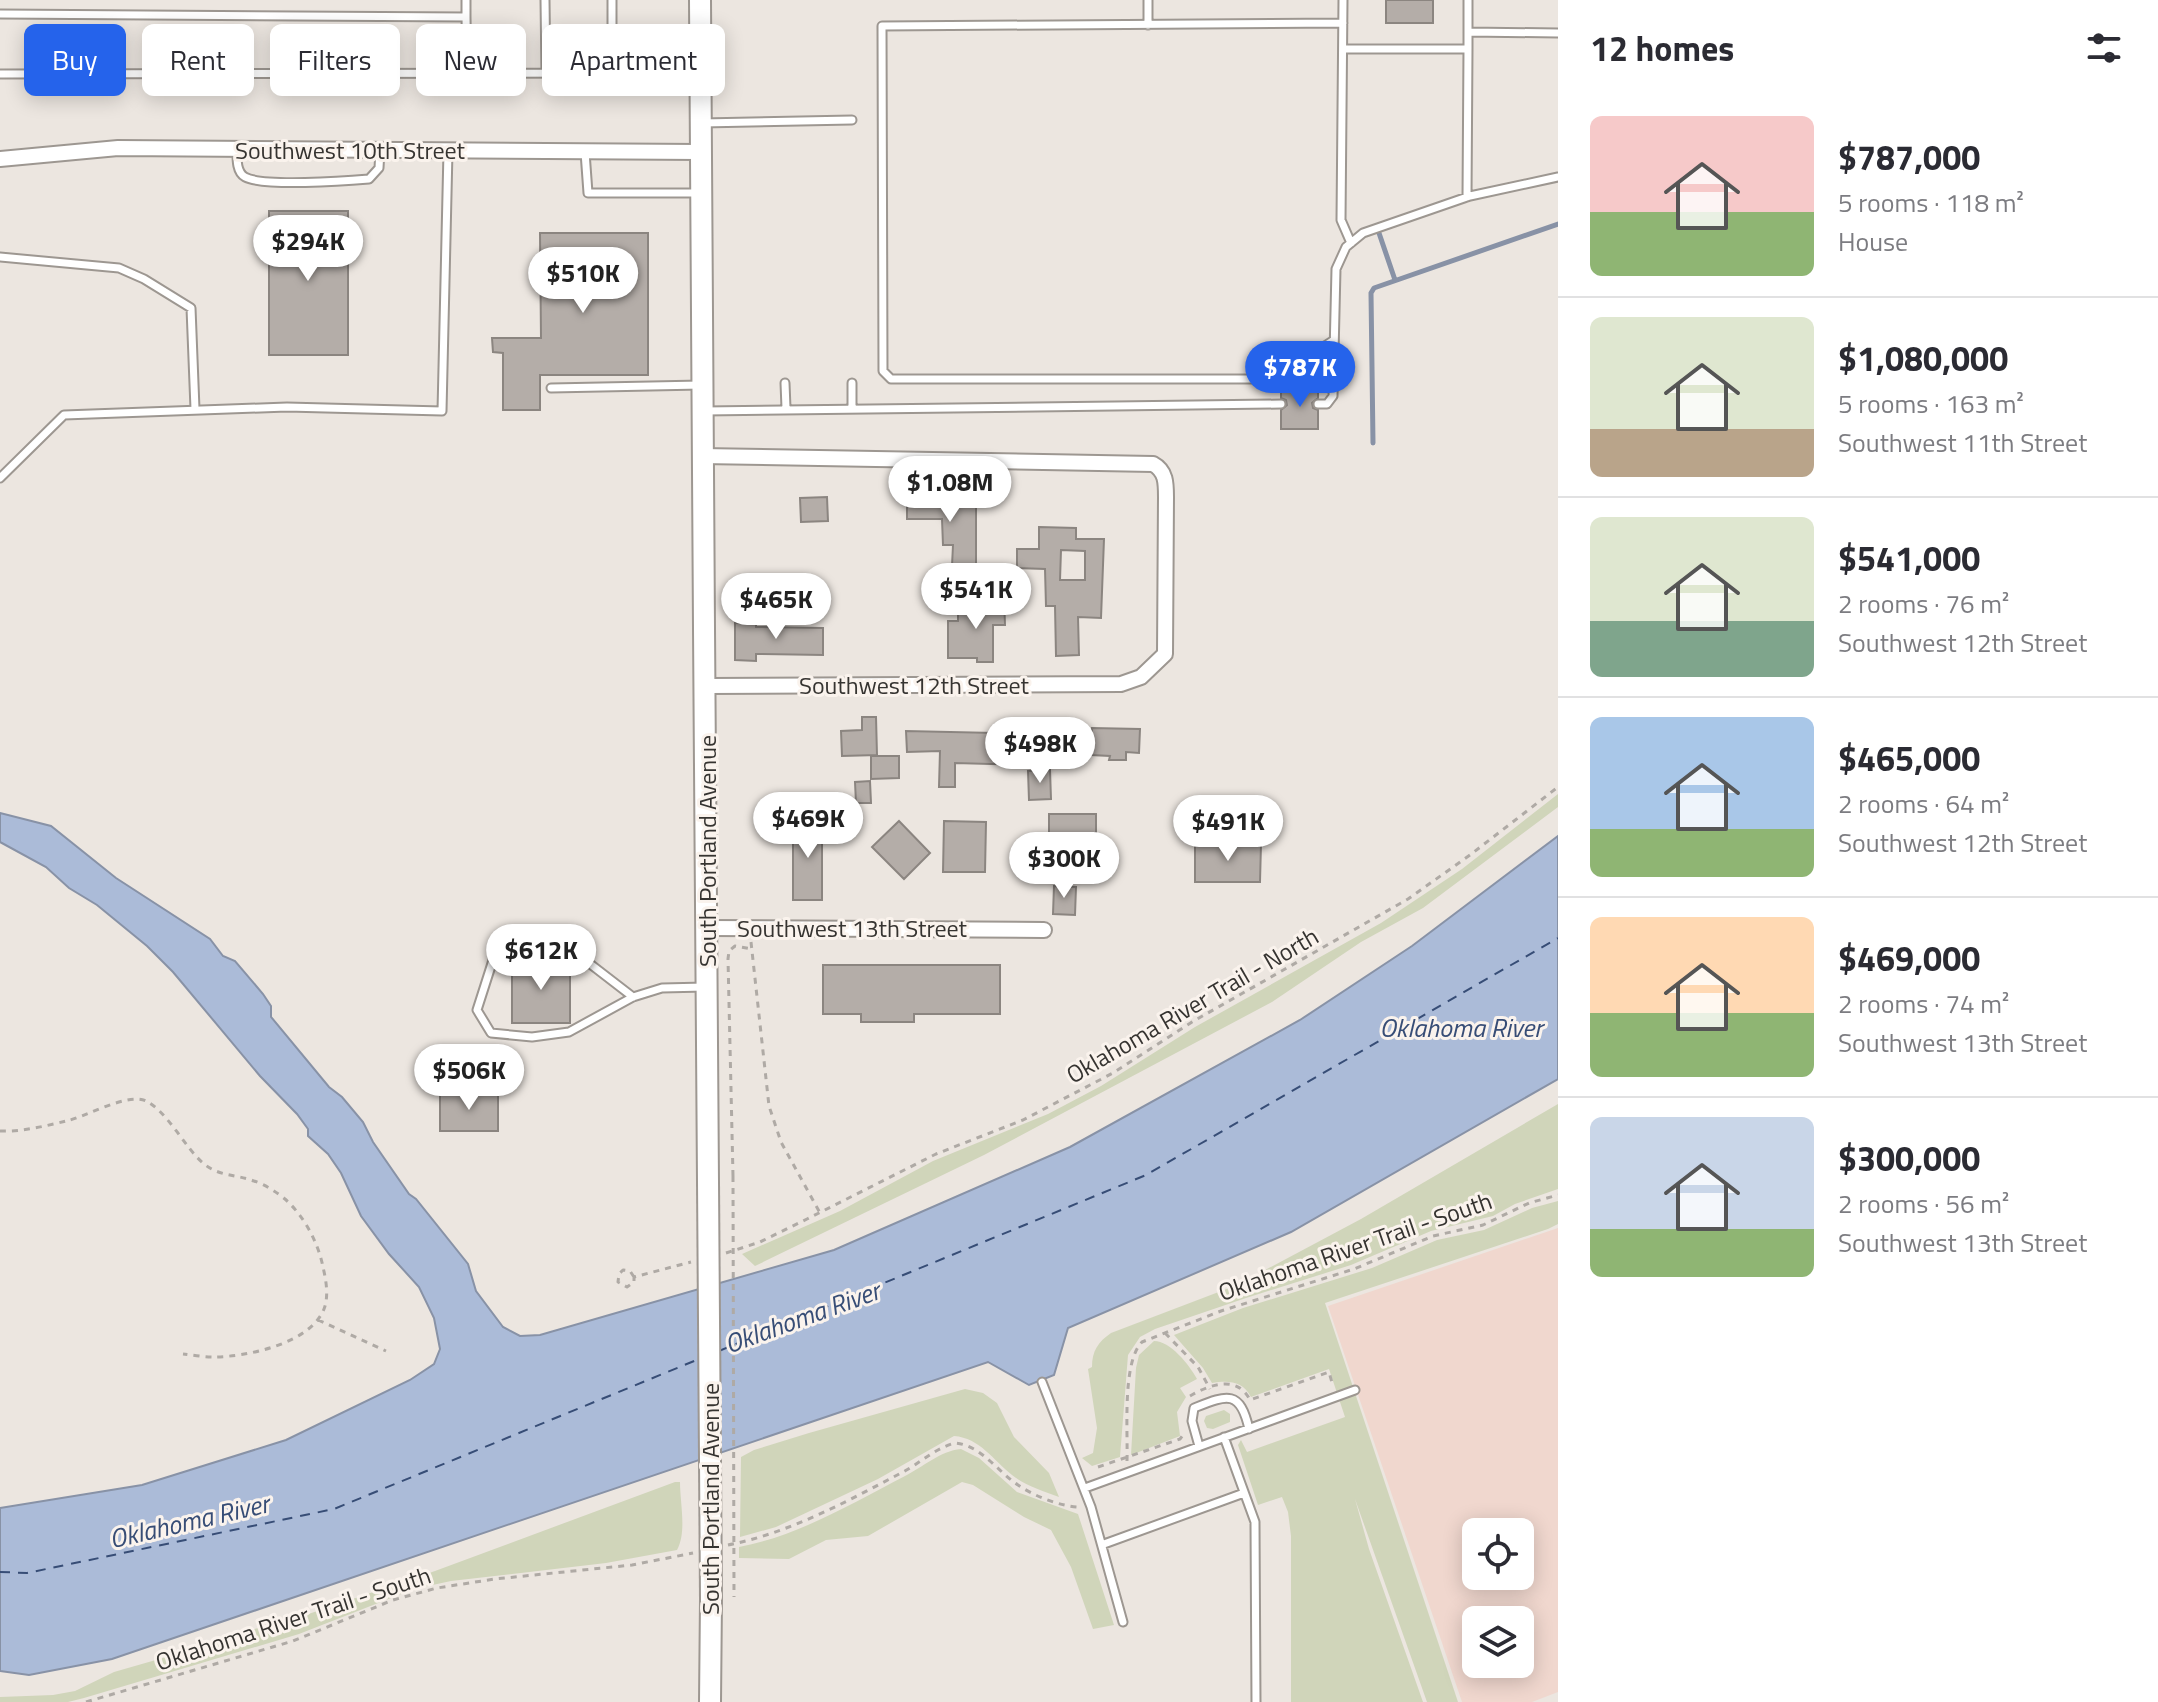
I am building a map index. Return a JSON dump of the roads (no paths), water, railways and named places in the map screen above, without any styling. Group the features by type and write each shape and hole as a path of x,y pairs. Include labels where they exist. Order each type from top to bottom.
{"main road":[{"name":"South Portland Avenue","path":"700,0 701,456 707,686 710,1702"}],"street":[{"name":"Southwest 10th Street","path":"0,159 118,148 700,152"},
{"name":"Southwest 12th Street","path":"701,456 1153,464 1160,468 1165,478 1165,654 1141,677 1121,684 707,686"},
{"name":"Southwest 13th Street","path":"707,928 1044,930"}],"lane":[{"path":"466,0 466,24"},
{"path":"545,0 545,24"},
{"path":"612,0 612,24"},
{"path":"1148,0 1148,25"},
{"path":"1343,0 1341,220 1351,243"},
{"path":"1467,197 1468,0"},
{"path":"0,14 466,17"},
{"path":"1334,340 1280,375 1259,379 891,379 885,376 882,26 1343,23"},
{"path":"1468,32 1558,33"},
{"path":"1343,49 1468,49"},
{"path":"0,74 416,73"},
{"path":"700,123 852,120"},
{"path":"237,149 238,170 245,177 261,181 369,179 379,168 380,150"},
{"path":"0,478 64,415 287,407 442,411 448,151"},
{"path":"585,152 588,193 700,193"},
{"path":"1318,404 1327,404 1333,396 1336,269 1346,247 1363,233 1467,197 1558,177"},
{"path":"0,257 119,268 144,279 191,308 195,409"},
{"path":"785,383 786,408"},
{"path":"852,383 852,408"},
{"path":"551,388 701,385"},
{"path":"702,411 1281,404"},
{"path":"633,997 576,953 535,940 508,948 493,960 477,1010 491,1033 532,1037 569,1032 633,997 662,988 707,987"},
{"path":"1042,1382 1104,1544 1123,1622"},
{"path":"1085,1488 1355,1390"},
{"path":"1199,1446 1192,1414 1194,1408 1223,1396 1241,1405 1249,1429"},
{"path":"1224,1437 1255,1522 1256,1702"},
{"path":"1104,1544 1244,1493"}],"water":[{"name":"Oklahoma River","path":"0,813 51,826 116,878 210,939 223,956 235,961 271,1006 271,1017 329,1087 363,1122 409,1194 468,1264 476,1291 503,1327 520,1336 540,1335 834,1250 1070,1147 1300,1020 1412,946 1558,836 1558,1079 1291,1232 1068,1328 1054,1375 1029,1385 988,1362 112,1659 29,1675 0,1671 0,1508 142,1485 286,1440 410,1380 434,1364 440,1349 434,1318 419,1287 361,1216 341,1173 328,1154 308,1136 308,1129 297,1114 147,946 46,867 0,842"}],"waterway":[{"path":"1373,443 1371,293 1374,288 1558,224"},
{"path":"1379,233 1395,280"}]}
